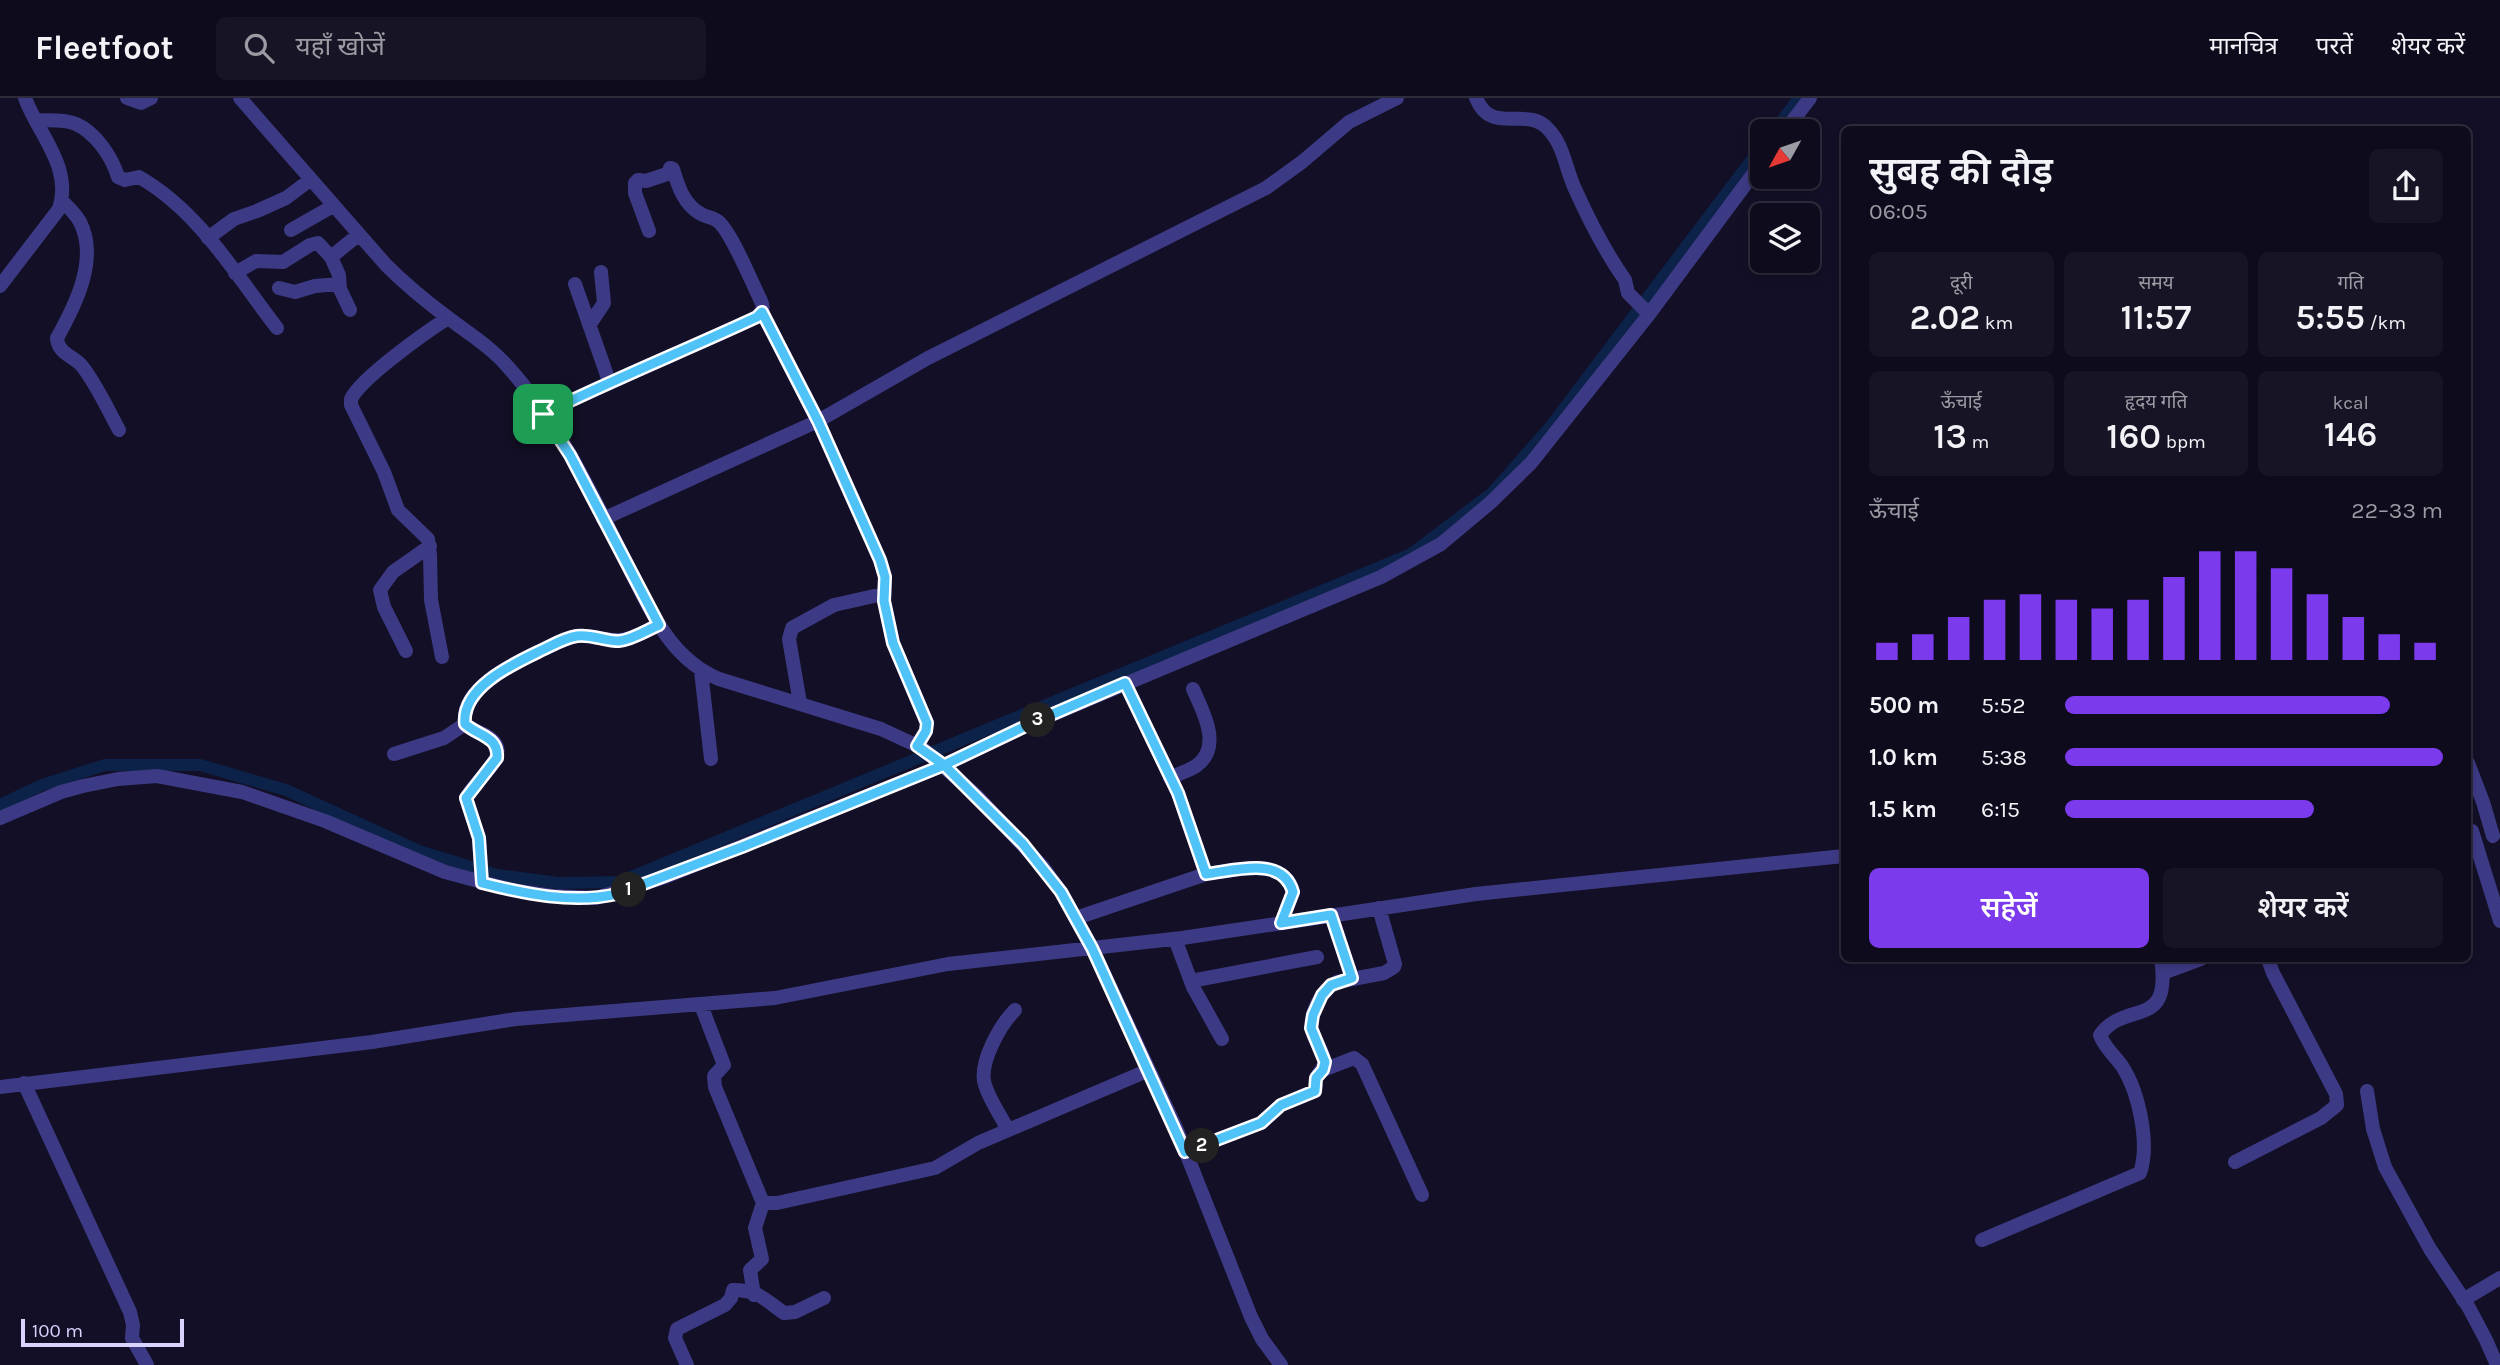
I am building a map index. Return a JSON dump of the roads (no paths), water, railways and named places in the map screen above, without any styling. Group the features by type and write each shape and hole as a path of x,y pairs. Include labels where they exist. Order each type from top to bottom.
{"street":[{"path":"0,286 59,209 62,201 60,170 24,98"},
{"path":"127,98 141,103 151,98"},
{"path":"240,98 359,236 404,283 507,365 570,455 659,625 674,647 701,671 719,679 881,729 920,747 977,796 1030,852 1061,892 1092,948 1185,1152 1251,1317 1262,1339 1281,1365"},
{"path":"603,519 818,421 919,363 1266,188 1349,122 1397,98"},
{"path":"1476,98 1485,114 1492,117 1534,120 1544,124 1552,132 1560,146 1575,189 1625,280 1629,293 1647,314"},
{"path":"1795,119 1810,98"},
{"path":"36,120 69,122 84,130 114,164 118,177 125,180 139,177 157,187 186,212 277,328"},
{"path":"649,231 635,193 635,183 670,173 670,168 673,169 678,189 684,198 697,211 715,218 724,229 761,301 762,312 818,421 880,560 885,577 883,594 893,643 927,723 920,747"},
{"path":"0,818 61,792 101,781 139,777 175,778 242,792 325,821 445,872 553,896 596,898 617,894 742,847 1381,577 1441,544 1490,503 1531,463 1750,178"},
{"path":"208,238 234,219 286,198 310,180"},
{"path":"62,201 79,220 86,253 75,307 57,338 57,344 60,350 85,370 119,430"},
{"path":"291,230 333,206"},
{"path":"331,257 359,236"},
{"path":"235,273 256,261 283,262 314,243 321,246 331,257 350,310"},
{"path":"590,324 604,303 601,272"},
{"path":"279,288 295,292 315,286 339,284"},
{"path":"576,284 609,382"},
{"path":"543,414 609,382 676,355 757,317 762,312"},
{"path":"442,657 431,600 430,546 424,533 398,510 384,472 351,405 351,399 359,388 421,335 448,318"},
{"path":"406,651 384,607 380,590 393,572 430,546"},
{"path":"800,703 789,639 792,628 834,605 883,594"},
{"path":"465,724 466,710 478,691 486,682 520,661 576,636 621,641 659,625"},
{"path":"701,671 711,759"},
{"path":"1125,683 1184,809 1206,874"},
{"path":"1170,778 1197,765 1206,754 1210,735 1194,689"},
{"path":"394,754 444,738 465,724"},
{"path":"465,724 491,738 498,751 497,758 466,798 479,838 482,881"},
{"path":"2471,771 2497,837"},
{"path":"2471,831 2497,837"},
{"path":"2471,834 2500,921"},
{"path":"0,1087 372,1042 516,1019 775,998 948,964 1175,939 1476,894 1841,856"},
{"path":"1076,918 1206,874 1268,868 1287,879 1293,892 1281,923"},
{"path":"1323,1070 1324,1056 1311,1028 1313,1015 1322,995 1331,985 1352,978 1384,973 1394,967 1379,908"},
{"path":"1331,915 1352,978"},
{"path":"1175,939 1191,981 1222,1040"},
{"path":"1191,981 1317,957"},
{"path":"1982,1240 2140,1173 2145,1140 2134,1092 2123,1068 2099,1035 2120,1020 2152,1007 2160,998 2162,966 2184,962"},
{"path":"2235,1162 2321,1118 2337,1105 2336,1094 2269,962"},
{"path":"701,1005 724,1065 714,1076 715,1087 763,1203 755,1228 762,1259 750,1270 754,1295"},
{"path":"1008,1130 985,1086 984,1068 1001,1027 1015,1010"},
{"path":"1185,1152 1261,1123 1281,1105 1313,1093 1317,1087 1316,1078 1323,1070 1354,1058 1362,1063 1422,1195"},
{"path":"763,1203 777,1203 919,1173 948,1162 978,1143 1149,1070"},
{"path":"24,1083 130,1312 132,1338 146,1365"},
{"path":"2367,1091 2373,1129 2385,1167 2430,1249 2486,1340 2497,1365"},
{"path":"2463,1300 2500,1278"},
{"path":"687,1365 675,1338 677,1329 725,1305 733,1290 746,1290 763,1296 784,1313 796,1312 824,1298"}],"waterway":[{"path":"1783,119 1799,98"},
{"path":"0,805 42,785 105,765 200,765 286,790 419,851 497,875 559,883 619,882 1411,554 1492,493 1550,427 1750,162"}]}
